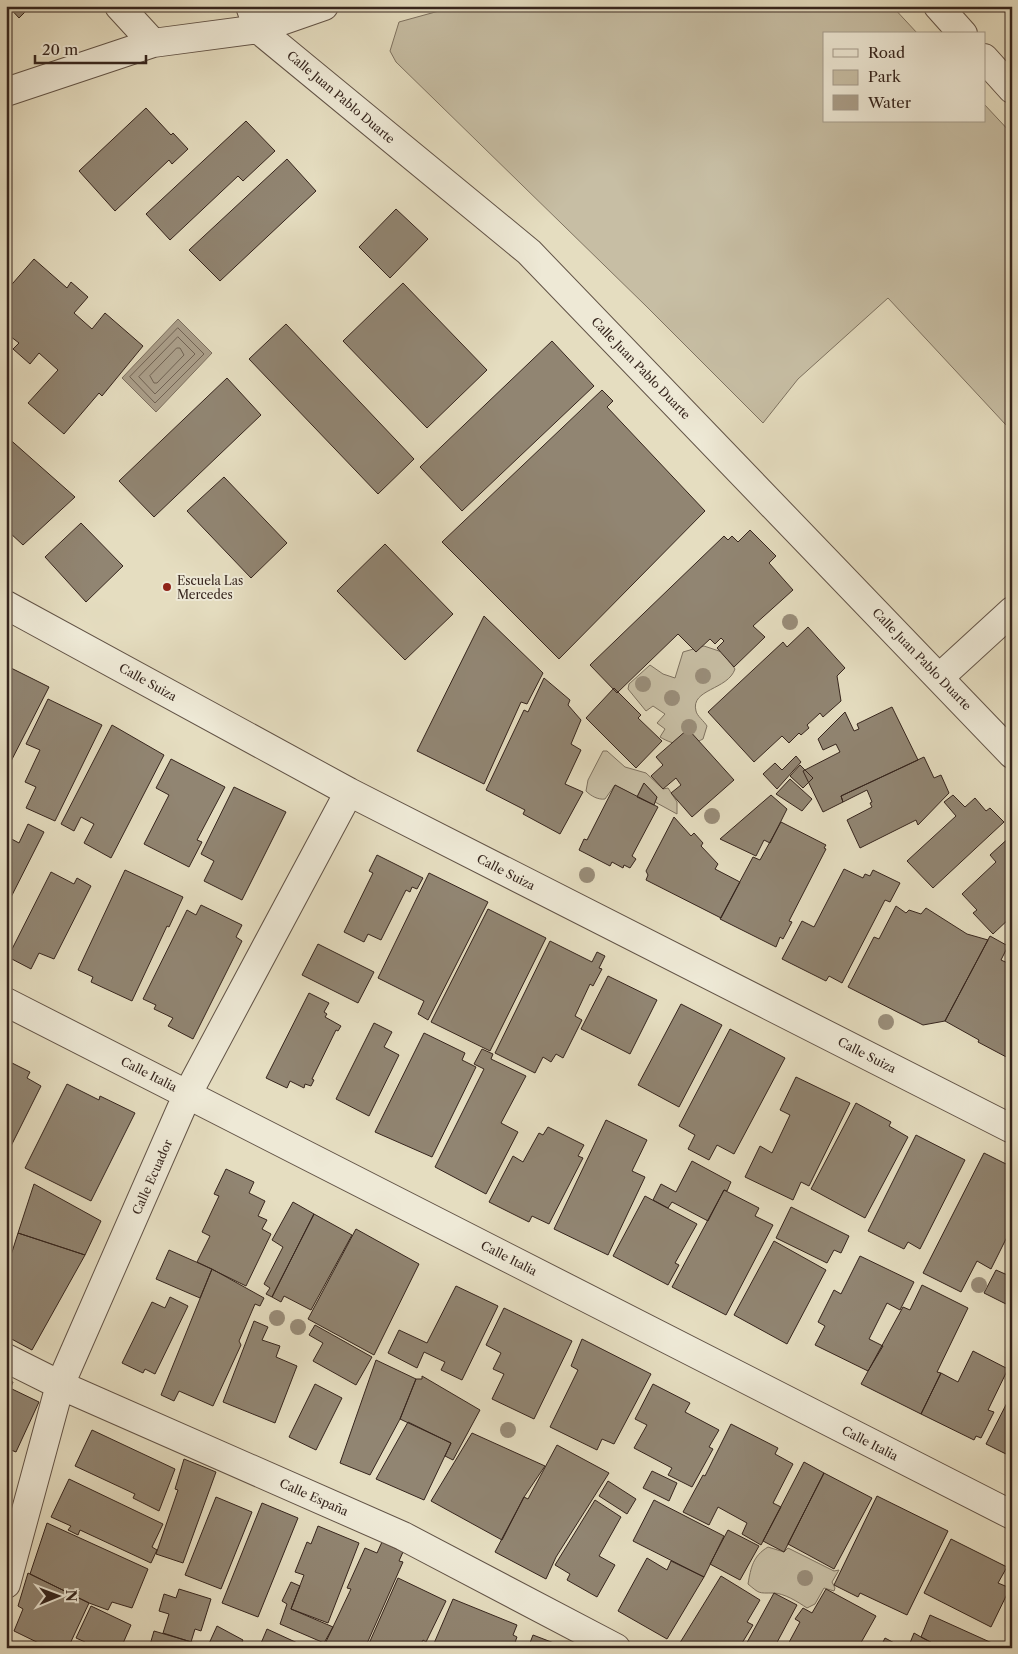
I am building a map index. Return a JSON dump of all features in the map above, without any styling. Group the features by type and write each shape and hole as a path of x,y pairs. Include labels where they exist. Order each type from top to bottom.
{"street":[{"path":"119,6 153,43"},
{"path":"6,92 153,43 254,18 324,6"},
{"path":"938,6 961,32"},
{"name":"Calle Juan Pablo Duarte","path":"254,18 529,252 1012,754"},
{"path":"986,60 1012,89"},
{"name":"Calle Suiza","path":"6,605 349,792 1012,1129"},
{"path":"940,678 1012,611"},
{"name":"Calle Ecuador","path":"6,1584 60,1385 188,1093 349,792"},
{"name":"Calle Italia","path":"6,1002 188,1093 1012,1515"},
{"name":"Calle España","path":"6,1358 60,1385 403,1536 616,1648"}],"green space":[{"path":"457,6 892,6 916,32 823,32 823,122 986,122 986,106 1012,134 1012,419 1006,425 888,298 798,379 763,423 396,62 390,51 399,22"},
{"path":"704,646 722,652 735,669 731,676 699,698 696,704 697,713 707,726 703,739 687,744 676,744 660,737 665,729 657,723 665,714 653,706 646,711 628,689 629,684 650,665 663,674 675,678 683,652"},
{"path":"603,751 607,751 625,767 646,773 663,789 668,788 677,802 677,814 655,802 657,797 644,783 637,797 615,785 605,799 597,798 588,793 586,791 588,780"},
{"path":"768,1547 784,1552 788,1548 834,1571 839,1570 832,1582 835,1588 834,1591 824,1588 815,1604 807,1608 791,1598 757,1591 748,1584 750,1572 756,1558"}],"water":[{"path":"178,319 212,353 156,412 122,378"}],"building":[{"path":"8,6 31,6 19,18"},
{"path":"146,108 171,135 173,133 188,149 172,164 169,160 115,211 79,171"},
{"path":"246,121 275,151 243,181 238,176 170,240 146,214"},
{"path":"287,159 316,191 220,281 189,250"},
{"path":"396,209 428,239 390,278 359,247"},
{"path":"34,259 67,288 71,282 88,297 74,313 92,329 105,313 143,346 102,396 99,393 64,434 28,403 58,370 39,353 30,364 13,349 19,343 6,333 6,291"},
{"path":"403,283 487,370 427,428 343,341"},
{"path":"286,324 414,459 378,494 249,359"},
{"path":"552,341 594,386 462,511 420,467"},
{"path":"227,378 261,415 154,517 119,481"},
{"path":"602,390 613,401 607,407 705,511 559,659 442,542"},
{"path":"6,436 75,497 23,545 9,532 6,535"},
{"path":"224,477 287,543 251,578 187,511"},
{"path":"81,523 123,566 86,602 45,557"},
{"path":"750,530 776,556 769,563 793,590 753,626 765,637 734,667 717,648 724,641 721,638 715,644 710,639 696,652 678,634 617,693 590,665 724,536 728,540 732,536 738,542"},
{"path":"385,544 453,614 405,660 337,591"},
{"path":"484,616 543,673 527,704 521,702 484,784 417,751"},
{"path":"808,627 845,668 837,676 841,701 823,717 820,713 807,725 809,728 801,735 799,733 789,743 782,736 754,762 708,712 783,642 787,647"},
{"path":"6,660 11,662 9,667 49,687 6,771"},
{"path":"544,678 570,700 568,705 581,720 571,744 581,750 565,784 583,792 560,834 523,814 525,810 486,790 524,710 528,712"},
{"path":"614,688 641,715 638,718 662,741 636,768 586,718"},
{"path":"48,699 102,725 55,821 26,808 36,787 25,782 40,750 26,744"},
{"path":"892,707 918,760 841,796 843,802 823,812 803,771 840,752 836,744 823,750 818,739 845,712 854,731 859,729 857,724"},
{"path":"112,725 164,755 111,858 84,843 94,824 81,817 74,831 61,824"},
{"path":"688,729 734,780 692,817 671,793 681,785 676,778 663,789 651,776 663,765 656,757"},
{"path":"796,756 801,762 777,789 763,774 775,763 782,770"},
{"path":"924,757 934,778 941,775 949,793 918,825 916,820 860,848 847,820 872,807 870,803 872,802 867,790 843,802 841,796"},
{"path":"171,759 225,787 197,840 202,842 189,867 144,844 169,795 156,788"},
{"path":"800,765 813,778 803,788 790,776"},
{"path":"790,779 812,799 802,811 776,794"},
{"path":"644,783 657,797 654,805 637,797"},
{"path":"615,785 658,807 632,856 636,859 630,868 624,865 623,868 612,862 610,866 579,850 584,839 587,840"},
{"path":"234,787 286,812 242,900 204,881 214,861 201,854"},
{"path":"771,795 787,809 770,843 764,840 756,856 720,839"},
{"path":"953,795 965,807 975,798 986,811 990,808 1004,822 933,888 907,861 956,816 944,802"},
{"path":"674,817 691,836 694,833 703,843 701,846 718,864 715,869 740,882 721,918 646,880 648,875 646,871"},
{"path":"781,822 826,845 824,848 826,849 789,921 792,922 783,939 780,937 776,947 720,919 753,857 760,860"},
{"path":"28,824 44,832 6,907 6,836 19,843"},
{"path":"1012,835 1012,916 993,934 973,913 977,910 962,894 996,862 990,855"},
{"path":"377,855 423,878 417,889 412,887 410,892 406,890 381,940 368,934 364,942 344,932 373,873 369,871"},
{"path":"844,869 863,878 865,874 870,876 873,870 900,883 890,902 885,900 842,983 829,976 826,981 782,959 802,921 814,927"},
{"path":"125,870 183,897 169,927 167,926 132,1001 91,982 93,977 78,970"},
{"path":"51,872 74,884 77,878 91,886 54,959 39,953 31,969 8,957"},
{"path":"429,873 488,902 428,1020 418,1014 424,1001 378,978"},
{"path":"201,905 242,925 236,937 242,941 193,1039 168,1026 173,1018 154,1009 156,1005 143,999 187,910 196,915"},
{"path":"896,906 906,913 909,910 921,914 926,908 967,934 988,940 945,1021 923,1025 848,987 874,937 879,939"},
{"path":"488,909 546,938 490,1051 431,1022"},
{"path":"990,936 1008,946 1001,960 1012,965 1012,1060 978,1042 979,1040 945,1021"},
{"path":"550,941 592,962 597,952 605,956 599,968 602,969 593,986 590,984 575,1016 582,1020 563,1058 556,1054 551,1062 543,1057 535,1073 495,1053"},
{"path":"318,944 374,972 358,1003 302,975"},
{"path":"608,976 657,1000 630,1054 581,1029"},
{"path":"309,993 329,1003 324,1012 327,1014 325,1017 341,1026 338,1031 336,1030 312,1079 314,1080 311,1086 305,1084 304,1088 290,1081 287,1088 266,1078"},
{"path":"681,1004 722,1025 679,1107 638,1085"},
{"path":"374,1023 392,1032 384,1047 399,1055 369,1116 336,1099"},
{"path":"730,1029 785,1058 734,1154 717,1145 709,1160 688,1149 695,1135 679,1126"},
{"path":"424,1033 465,1053 462,1060 476,1067 432,1157 375,1132"},
{"path":"482,1049 493,1054 491,1059 526,1076 501,1123 518,1132 486,1194 435,1167 484,1069 474,1064"},
{"path":"6,1060 30,1072 27,1078 41,1086 10,1148 6,1146"},
{"path":"796,1077 850,1103 809,1186 801,1182 793,1200 745,1177 760,1146 772,1153 790,1115 780,1110"},
{"path":"67,1084 99,1100 100,1096 135,1113 91,1201 25,1168"},
{"path":"856,1103 891,1122 889,1126 908,1137 865,1218 811,1189"},
{"path":"606,1120 647,1140 632,1171 645,1177 608,1255 554,1229"},
{"path":"548,1127 584,1145 578,1156 583,1158 549,1224 532,1216 529,1222 489,1202 513,1156 523,1162 539,1133 543,1135"},
{"path":"916,1135 965,1160 920,1249 908,1242 904,1249 868,1231"},
{"path":"984,1153 1012,1167 1012,1227 991,1269 977,1261 961,1292 923,1273"},
{"path":"692,1161 731,1182 727,1191 724,1190 708,1221 672,1202 668,1208 653,1200 661,1184 676,1192"},
{"path":"226,1169 254,1182 249,1193 265,1201 258,1216 267,1220 262,1229 271,1234 246,1286 197,1262 210,1236 202,1232 219,1196 214,1194"},
{"path":"34,1184 101,1221 85,1255 18,1233"},
{"path":"724,1190 759,1208 755,1216 773,1225 726,1315 672,1287"},
{"path":"645,1196 697,1224 675,1263 679,1265 668,1285 613,1256"},
{"path":"293,1202 314,1214 272,1297 266,1294 270,1288 264,1284 283,1247 272,1240"},
{"path":"791,1207 849,1236 841,1253 834,1250 827,1263 776,1238"},
{"path":"314,1214 352,1235 311,1310 284,1296 281,1302 272,1297"},
{"path":"356,1229 419,1264 374,1355 308,1319"},
{"path":"18,1233 85,1255 32,1350 6,1336 6,1271"},
{"path":"774,1241 826,1270 787,1344 734,1315"},
{"path":"169,1250 212,1269 200,1298 156,1279"},
{"path":"860,1256 914,1282 900,1310 887,1303 869,1339 883,1346 868,1371 815,1345 825,1326 818,1322 834,1290 841,1294"},
{"path":"1012,1260 1012,1274 1007,1272"},
{"path":"212,1269 264,1298 260,1306 255,1304 239,1341 241,1345 213,1406 179,1391 174,1401 161,1395"},
{"path":"996,1270 1012,1277 1012,1307 984,1293"},
{"path":"922,1285 968,1308 937,1372 941,1373 921,1414 861,1384 903,1307 910,1310"},
{"path":"456,1286 498,1306 462,1380 441,1370 445,1362 424,1352 417,1368 388,1353 399,1330 427,1343"},
{"path":"170,1297 188,1306 155,1374 145,1369 143,1373 122,1363 152,1302 165,1308"},
{"path":"504,1308 572,1341 534,1419 492,1399 504,1374 493,1369 501,1353 486,1345"},
{"path":"254,1321 268,1327 262,1340 280,1346 276,1357 297,1366 275,1423 223,1402"},
{"path":"315,1325 372,1357 356,1385 313,1361 323,1343 309,1335"},
{"path":"1012,1333 1012,1345 1007,1343"},
{"path":"582,1339 651,1374 614,1444 602,1439 597,1450 550,1427 578,1370 571,1366"},
{"path":"973,1351 1008,1369 988,1410 994,1412 981,1438 976,1436 974,1440 921,1414 941,1373 958,1382"},
{"path":"376,1360 416,1379 400,1419 370,1475 340,1463"},
{"path":"422,1376 480,1410 453,1460 445,1456 451,1443 400,1419 416,1379 422,1379"},
{"path":"6,1379 13,1382 6,1400"},
{"path":"315,1384 342,1398 316,1450 289,1437"},
{"path":"653,1384 690,1403 685,1412 719,1430 709,1447 713,1449 692,1487 668,1475 672,1468 634,1448 647,1425 635,1419"},
{"path":"12,1389 39,1402 16,1452 6,1448 6,1403"},
{"path":"1012,1393 1012,1457 986,1444"},
{"path":"408,1422 451,1443 424,1500 376,1479"},
{"path":"731,1424 778,1448 775,1454 793,1464 773,1503 781,1507 761,1545 742,1534 747,1523 718,1507 709,1525 683,1512 703,1475 705,1476"},
{"path":"92,1430 175,1469 159,1511 133,1498 135,1494 75,1466"},
{"path":"472,1433 545,1466 524,1497 502,1540 431,1501"},
{"path":"557,1445 609,1473 556,1557 546,1579 495,1552 524,1497 528,1499"},
{"path":"184,1459 216,1472 183,1563 156,1554 178,1490 175,1489"},
{"path":"804,1462 824,1473 784,1552 763,1541"},
{"path":"652,1471 677,1483 669,1501 643,1488"},
{"path":"824,1473 872,1498 834,1569 788,1544"},
{"path":"69,1479 163,1524 152,1547 157,1550 151,1563 80,1530 78,1535 68,1530 71,1526 51,1517"},
{"path":"608,1481 636,1499 627,1514 599,1496"},
{"path":"877,1496 948,1531 907,1615 860,1593 858,1597 834,1585"},
{"path":"216,1497 252,1512 221,1589 185,1575"},
{"path":"595,1500 621,1517 599,1556 615,1565 597,1597 567,1580 570,1574 555,1565"},
{"path":"654,1500 724,1536 704,1577 633,1541"},
{"path":"262,1503 298,1518 258,1617 222,1603"},
{"path":"47,1523 148,1569 132,1608 112,1602 108,1610 89,1603 30,1574"},
{"path":"318,1526 359,1543 328,1623 291,1609 304,1575 295,1572 307,1542 311,1544"},
{"path":"728,1530 759,1546 740,1580 710,1564"},
{"path":"951,1539 1007,1567 998,1583 1010,1588 991,1627 924,1593"},
{"path":"382,1542 403,1552 399,1561 403,1562 365,1648 323,1648 351,1589 347,1588 365,1548 377,1553"},
{"path":"647,1558 667,1570 671,1561 704,1577 667,1639 618,1611"},
{"path":"28,1573 89,1603 68,1648 49,1648 14,1631 23,1609 18,1606"},
{"path":"721,1576 760,1600 747,1622 753,1625 739,1648 682,1648 678,1646"},
{"path":"398,1578 446,1601 426,1642 423,1640 419,1648 367,1648"},
{"path":"291,1582 300,1586 291,1609 333,1627 324,1643 280,1624 287,1604 282,1601"},
{"path":"179,1589 211,1599 201,1631 195,1629 191,1642 163,1633 169,1614 159,1611 164,1594 176,1598"},
{"path":"826,1589 876,1616 858,1648 841,1648 830,1643 827,1648 786,1648 800,1622 795,1619 803,1608 812,1613"},
{"path":"774,1593 797,1605 774,1648 744,1648"},
{"path":"453,1599 517,1625 513,1635 517,1637 513,1648 432,1648"},
{"path":"91,1606 131,1625 121,1648 82,1648 85,1642 76,1638"},
{"path":"930,1615 992,1643 989,1648 942,1648 921,1637"},
{"path":"217,1626 243,1640 239,1648 207,1648"},
{"path":"267,1629 304,1646 303,1648 259,1648"},
{"path":"154,1631 195,1643 194,1648 149,1648"},
{"path":"914,1633 921,1637 942,1648 908,1648"},
{"path":"533,1635 567,1648 528,1648"},
{"path":"885,1638 900,1646 899,1648 880,1648"},
{"path":"830,1643 836,1645 835,1648 827,1648"}],"place":[{"name":"Escuela Las Mercedes","path":"167,587"}]}
